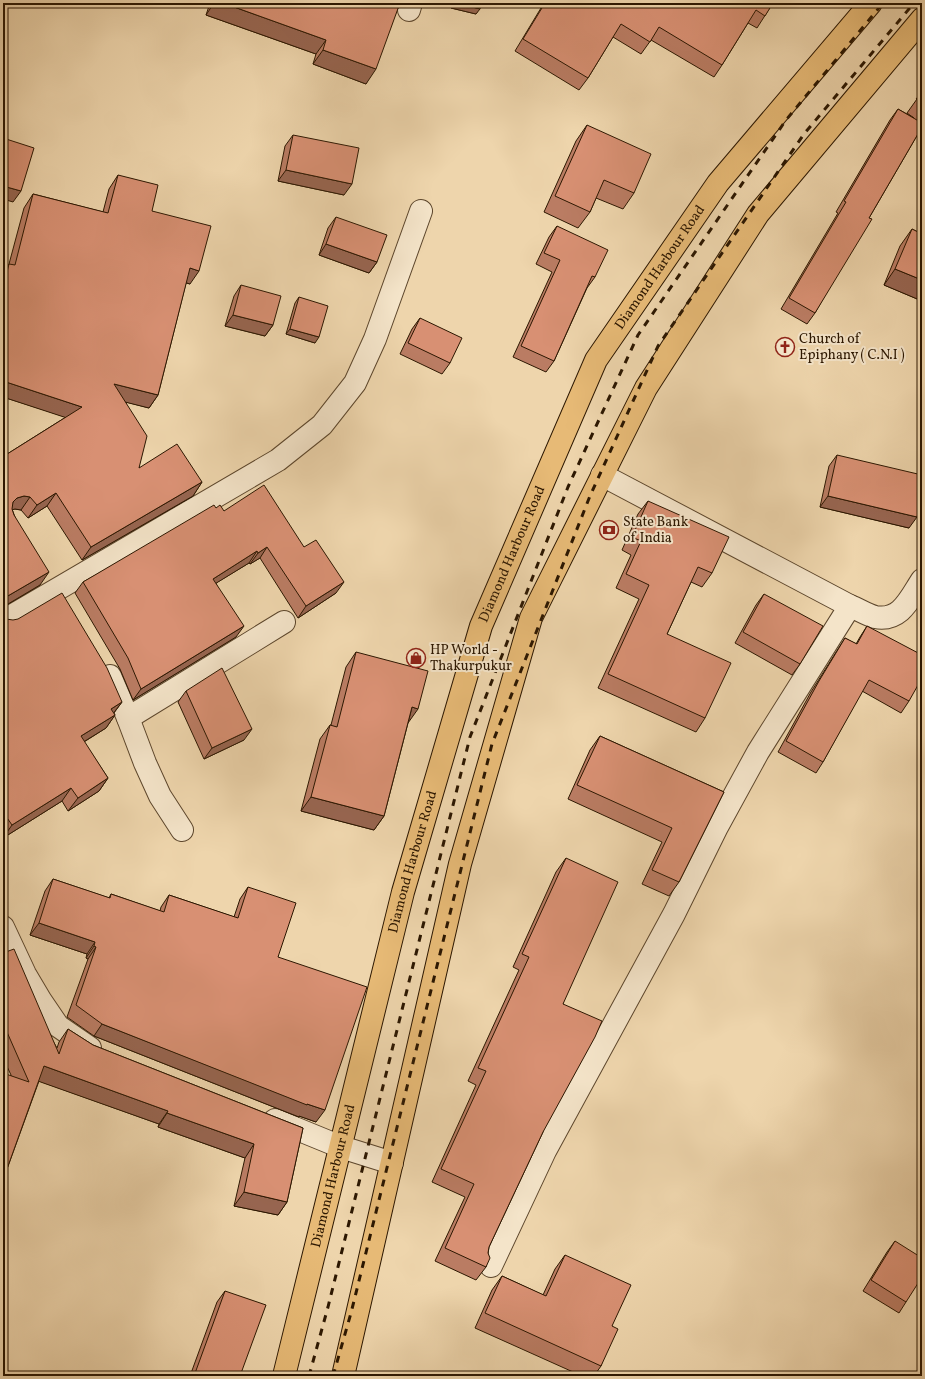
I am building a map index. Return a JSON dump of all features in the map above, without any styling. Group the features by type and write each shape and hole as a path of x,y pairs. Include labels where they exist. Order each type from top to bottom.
{"highway":[{"name":"Diamond Harbour Road","path":"284,1376 403,892 481,626 596,360 718,183 871,3"},
{"path":"343,1376 460,864 531,618 646,388 758,214 922,19"}],"street":[{"path":"3,621 53,582 278,460 322,425 355,383 375,338 421,211"},
{"path":"602,475 850,606 874,617 890,618 903,609 922,580"},
{"path":"53,582 69,608"},
{"path":"491,1266 546,1151 674,914 717,827 750,765 850,606"},
{"path":"128,718 284,622"},
{"path":"101,662 109,675 128,718 145,763 160,796 182,830"},
{"path":"3,927 25,974 58,1026 88,1047 108,1055"},
{"path":"258,1114 341,1147 392,1163"}],"building":[{"path":"223,3 400,3 376,69 323,50 326,40"},
{"path":"457,3 482,3 480,9"},
{"path":"545,3 773,3 765,16 756,10 722,65 659,27 650,42 621,24 588,78 523,39"},
{"path":"922,92 922,104 916,99"},
{"path":"898,109 922,123 922,127 869,218 872,219 815,313 789,298 846,202 844,201"},
{"path":"587,125 651,154 634,193 604,180 590,212 555,196"},
{"path":"293,135 359,148 352,184 286,170"},
{"path":"3,138 34,148 21,191 3,186"},
{"path":"118,175 158,185 152,211 211,226 199,271 190,268 158,395 114,384 147,436 139,468 177,444 202,482 91,547 56,493 37,505 30,497 24,496 17,498 13,502 12,509 14,515 49,572 3,600 3,454 4,456 82,407 3,381 3,284 9,264 15,265 33,194 108,213"},
{"path":"336,217 387,235 377,262 326,244"},
{"path":"557,226 608,250 595,277 592,276 554,361 521,346 560,260 544,253"},
{"path":"912,229 922,234 922,280 895,269"},
{"path":"241,285 281,296 273,325 233,315"},
{"path":"299,297 328,306 319,337 290,329"},
{"path":"420,318 462,338 450,363 408,343"},
{"path":"837,455 922,475 922,497 917,517 828,496"},
{"path":"264,485 304,547 316,540 344,582 306,606 267,547 258,553 257,551 213,579 244,626 141,689 128,658 83,582 214,505 216,508 220,505 224,511"},
{"path":"648,501 729,537 712,573 698,567 667,634 731,663 705,718 608,674 649,585 626,574 641,541 632,537"},
{"path":"62,593 107,668 122,702 111,709 115,715 81,736 108,778 78,798 71,788 12,825 3,812 3,616 6,619 18,619"},
{"path":"764,594 823,626 800,664 743,632"},
{"path":"867,626 922,655 922,678 909,701 869,680 823,762 786,741 845,638 857,644"},
{"path":"356,652 428,671 418,709 412,707 384,816 311,797 330,725 337,727"},
{"path":"222,668 252,729 212,748 186,691"},
{"path":"600,736 724,792 679,882 652,870 672,828 577,785"},
{"path":"566,858 618,882 563,1004 602,1021 595,1037 543,1132 489,1247 488,1253 490,1258 486,1267 445,1248 474,1184 441,1169 486,1071 478,1068 529,957 522,954"},
{"path":"53,879 110,898 111,894 164,912 169,895 238,918 248,887 296,903 278,957 367,987 325,1110 307,1105 102,1024 76,1005 96,947 94,946 95,942 39,923"},
{"path":"14,949 59,1054 68,1029 93,1045 303,1128 287,1202 244,1192 254,1144 167,1113 168,1111 44,1066 3,1180 3,1073 29,1082 3,1023 3,953"},
{"path":"895,1241 922,1258 922,1277 906,1302 871,1280"},
{"path":"565,1255 631,1285 612,1326 618,1329 601,1366 485,1313 502,1276 546,1296"},
{"path":"225,1291 266,1305 240,1376 194,1376"}],"railway":[{"path":"309,1376 328,1307 470,737 568,487 638,335 786,120 883,3"},
{"path":"333,1376 351,1313 492,744 590,496 658,346 804,134 914,3"}],"place":[{"name":"Church of Epiphany ( C.N.I )","path":"785,347"},
{"name":"State Bank of India","path":"609,530"},
{"name":"HP World - Thakurpukur","path":"416,658"}]}
